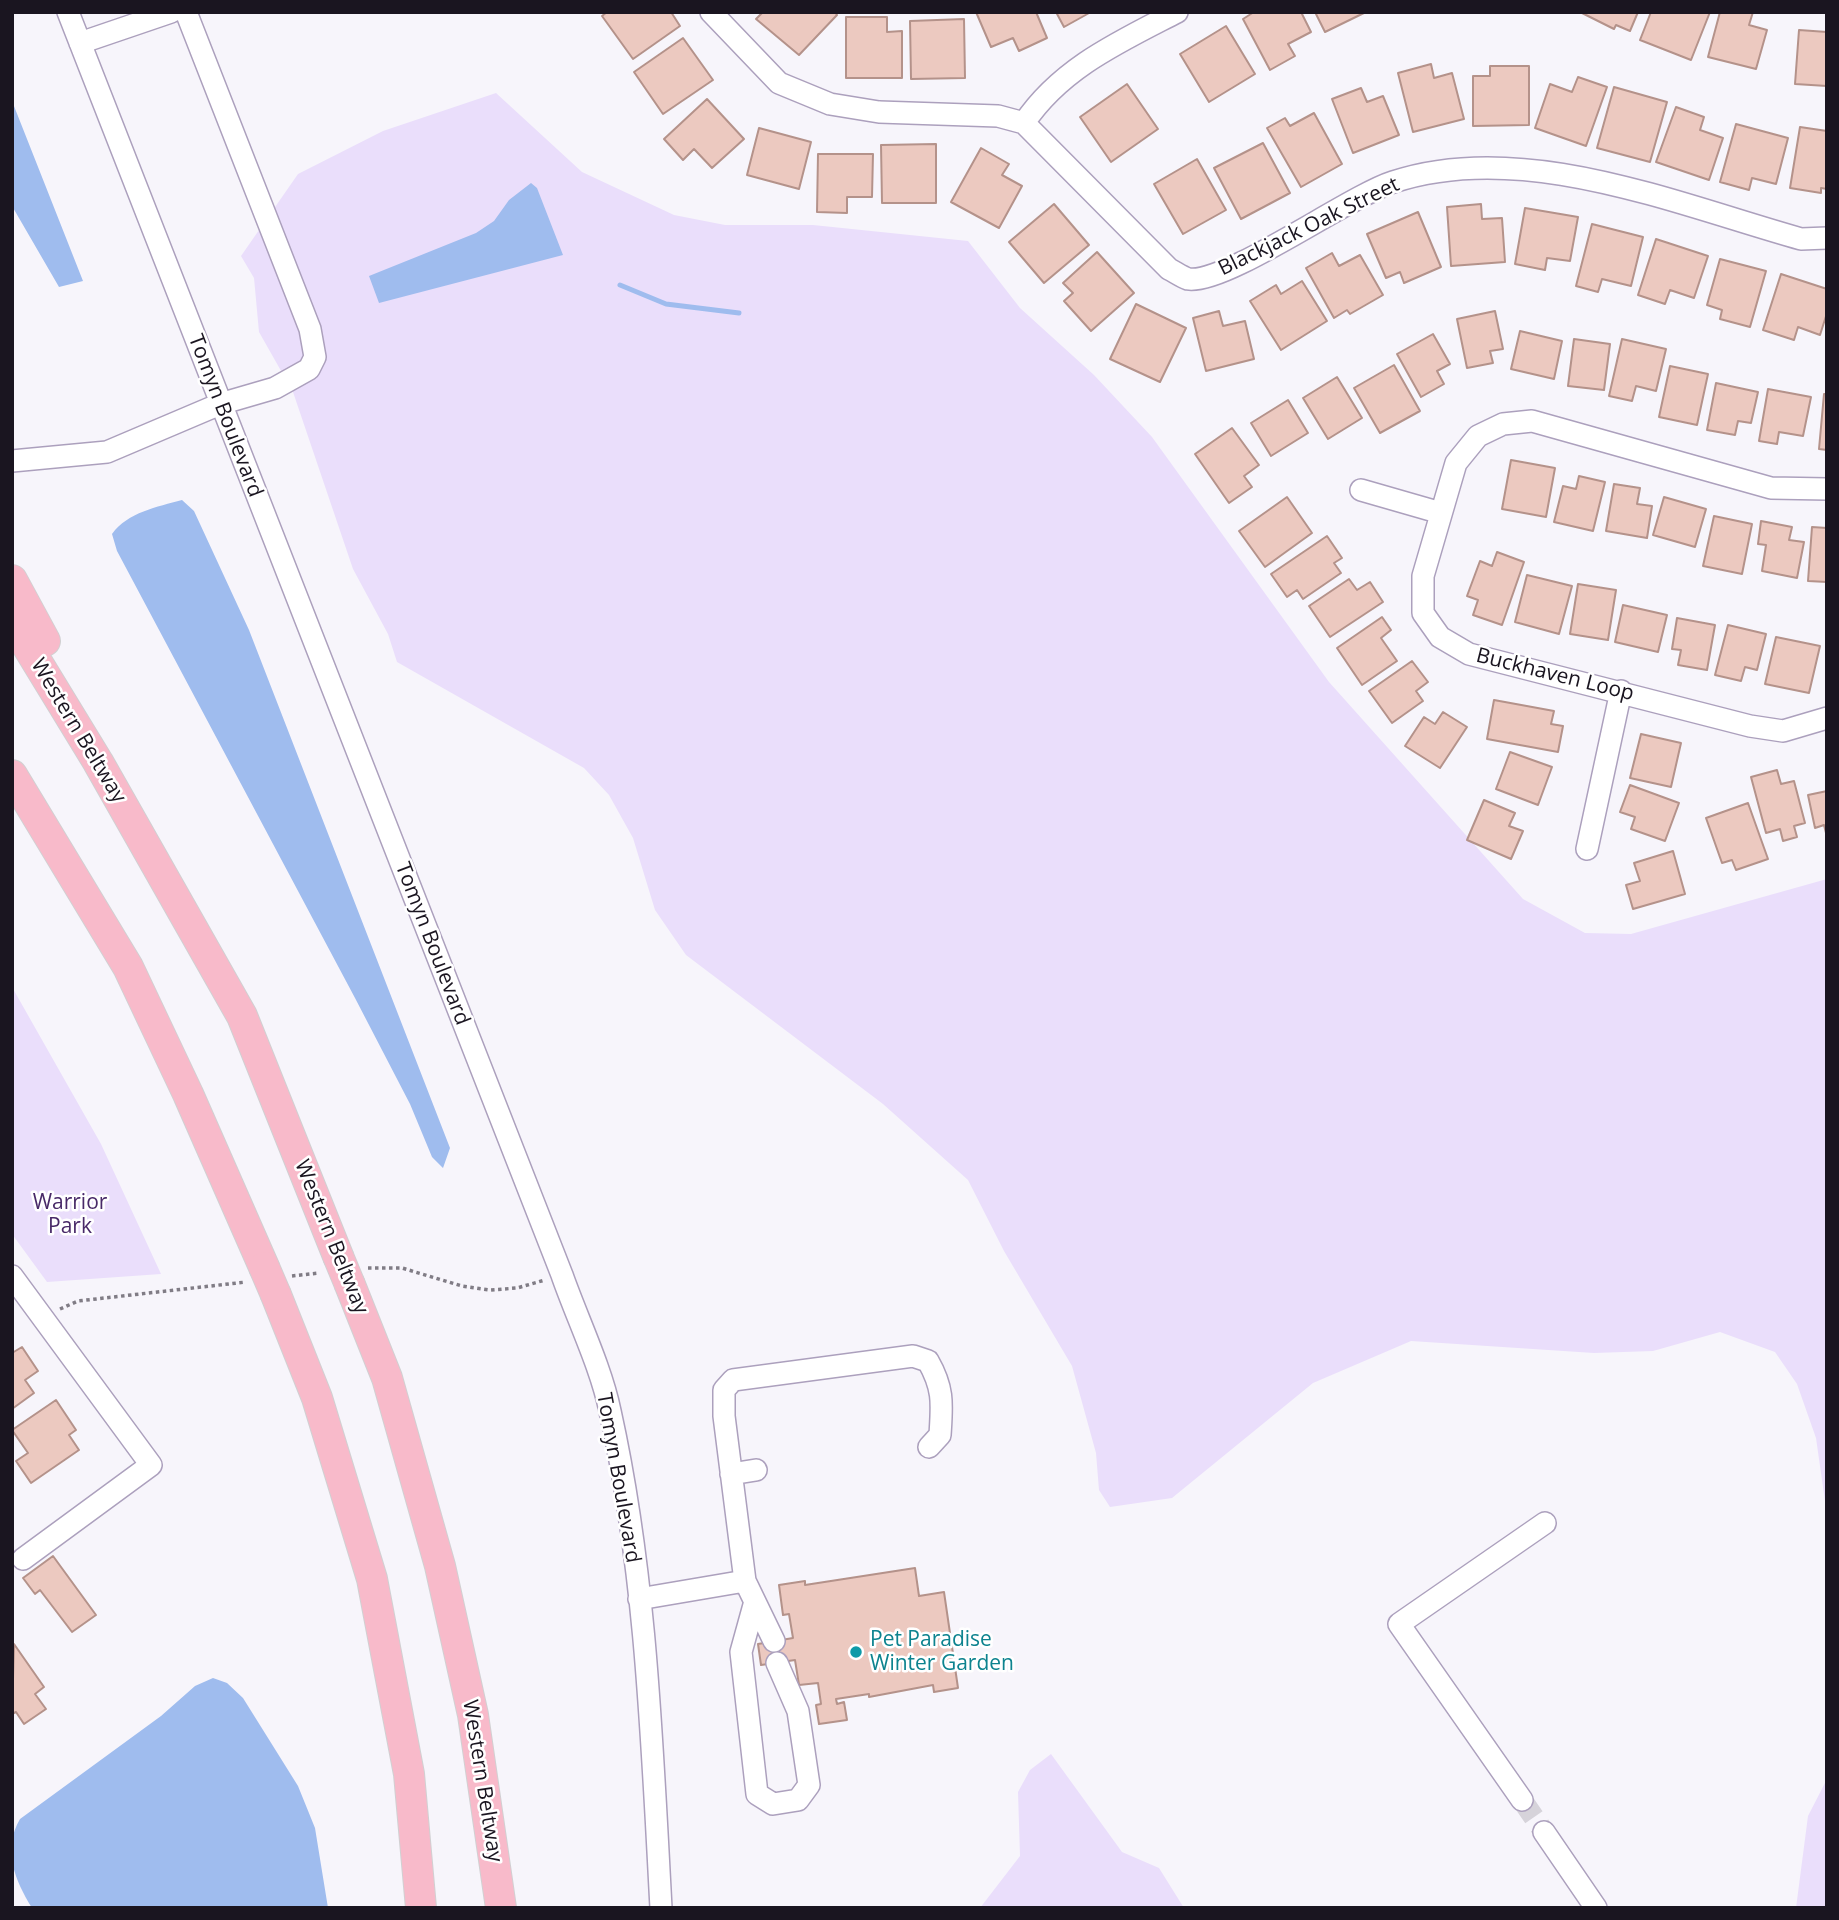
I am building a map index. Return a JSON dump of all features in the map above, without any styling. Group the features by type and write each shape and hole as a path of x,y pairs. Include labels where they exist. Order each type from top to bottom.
{"highway":[{"path":"12,580 242,1017"},
{"name":"Western Beltway","path":"12,621 98,762 242,1017 387,1378 440,1566 473,1715 501,1908"},
{"path":"12,775 128,967 188,1094 317,1398 372,1579 410,1774 421,1908"}],"street":[{"name":"Tomyn Boulevard","path":"68,12 562,1275 610,1408 639,1599 652,1735 661,1908"},
{"path":"80,43 171,12"},
{"path":"12,461 107,452 220,404 275,388 309,369 315,356 310,329 186,12"},
{"path":"711,12 779,83 830,104 879,112 998,116 1024,123 1037,104 1069,72 1112,45 1177,12"},
{"name":"Blackjack Oak Street","path":"1024,123 1169,269 1189,279 1221,273 1391,182 1441,170 1506,167 1578,176 1801,239 1827,238"},
{"name":"Buckhaven Loop","path":"1827,489 1771,488 1532,421 1503,424 1478,436 1456,463 1423,576 1423,613 1440,637 1469,654 1783,732 1827,718"},
{"path":"1362,490 1441,513"},
{"path":"1587,849 1621,691"},
{"path":"12,1276 151,1465 23,1559"},
{"path":"774,1641 754,1605 745,1581 731,1474 724,1390 733,1380 914,1356 928,1361 940,1382 940,1435 929,1447"},
{"path":"731,1474 756,1470"},
{"path":"1522,1800 1399,1624 1545,1522"},
{"path":"639,1599 745,1581"},
{"path":"754,1605 741,1652 757,1794 773,1804 798,1800 809,1784 798,1711 777,1663"},
{"path":"1544,1832 1597,1908"}],"path":[{"path":"45,1321 65,1306 78,1301 344,1270 402,1268 462,1286 490,1290 517,1288 562,1275"}],"green space":[{"path":"496,93 582,172 674,215 725,225 813,225 968,241 1020,308 1094,375 1152,437 1329,682 1523,899 1585,933 1631,934 1827,879 1827,1515 1816,1438 1797,1384 1775,1352 1720,1332 1653,1351 1594,1353 1411,1341 1313,1383 1172,1498 1110,1507 1099,1490 1096,1453 1072,1366 1004,1251 968,1180 883,1104 686,955 655,910 633,838 609,795 584,768 397,662 388,634 353,569 293,392 259,332 254,278 241,256 298,174 383,131"},
{"name":"Warrior Park","path":"12,987 101,1144 161,1274 47,1282 12,1234"},
{"path":"1051,1754 1122,1852 1159,1868 1184,1908 980,1908 1020,1856 1018,1792 1030,1770"},
{"path":"1827,1779 1827,1908 1796,1908 1808,1816"}],"water":[{"path":"12,101 83,281 59,287 12,206"},
{"path":"531,183 537,188 563,255 379,303 369,276 476,233 494,221 509,200"},
{"path":"182,500 194,511 249,630 450,1148 443,1168 432,1157 410,1104 355,998 117,551 112,534 126,520 144,511"},
{"path":"213,1678 227,1683 243,1698 298,1786 315,1828 328,1908 32,1908 20,1887 11,1853 20,1819 161,1716 195,1686"}],"building":[{"path":"607,12 671,12 680,26 633,59 602,16"},
{"path":"763,12 835,12 837,15 799,55 756,19"},
{"path":"976,12 1036,12 1047,38 1019,51 1013,38 991,47"},
{"path":"1056,12 1091,12 1064,27"},
{"path":"1254,12 1301,12 1311,32 1288,44 1295,56 1270,70 1243,19"},
{"path":"1315,12 1366,12 1325,32"},
{"path":"1580,12 1638,12 1630,31 1616,25 1614,29"},
{"path":"1651,12 1710,12 1691,60 1640,40"},
{"path":"1720,12 1753,12 1749,25 1767,30 1756,69 1708,57"},
{"path":"846,17 887,17 887,32 902,31 902,78 846,78"},
{"path":"964,19 965,78 911,79 910,21"},
{"path":"1226,26 1255,74 1209,102 1180,54"},
{"path":"1799,30 1827,32 1827,86 1795,84"},
{"path":"683,38 713,80 663,114 634,72"},
{"path":"1431,64 1434,78 1452,73 1464,119 1413,132 1398,73"},
{"path":"1490,66 1529,66 1529,125 1473,126 1473,76 1490,76"},
{"path":"1578,77 1607,87 1586,146 1535,128 1550,84 1572,92"},
{"path":"1127,84 1158,129 1111,162 1080,117"},
{"path":"1614,87 1667,102 1650,162 1597,148"},
{"path":"1361,88 1367,102 1383,96 1399,135 1353,153 1332,99"},
{"path":"707,99 744,139 712,168 694,149 683,160 664,139"},
{"path":"1676,107 1704,117 1700,130 1723,138 1709,180 1656,162"},
{"path":"1314,113 1342,164 1301,187 1267,128 1285,118 1290,126"},
{"path":"1736,124 1788,138 1776,184 1752,178 1749,190 1720,182"},
{"path":"1800,127 1827,131 1827,189 1821,188 1821,193 1790,188"},
{"path":"759,128 811,142 799,189 747,175"},
{"path":"1263,143 1290,193 1241,219 1214,168"},
{"path":"936,144 936,203 882,203 881,145"},
{"path":"981,148 1009,164 1002,175 1022,186 999,228 951,202"},
{"path":"818,154 873,154 872,197 847,197 847,213 817,212"},
{"path":"1197,159 1226,210 1183,234 1154,184"},
{"path":"1054,204 1089,245 1044,283 1009,242"},
{"path":"1481,204 1482,219 1502,218 1505,262 1451,266 1447,207"},
{"path":"1525,208 1578,217 1570,261 1547,258 1545,270 1515,264"},
{"path":"1418,212 1441,267 1404,283 1400,272 1386,278 1367,234"},
{"path":"1592,224 1643,237 1631,286 1602,279 1598,292 1576,286"},
{"path":"1656,239 1708,256 1694,298 1670,290 1665,304 1638,295"},
{"path":"1097,252 1134,293 1091,331 1064,301 1073,293 1063,283"},
{"path":"1332,253 1339,266 1360,255 1383,295 1350,314 1347,310 1334,318 1306,268"},
{"path":"1720,259 1766,271 1750,327 1720,319 1722,310 1707,305"},
{"path":"1781,274 1827,289 1827,313 1820,335 1798,327 1794,340 1763,330"},
{"path":"1302,281 1327,321 1281,350 1250,301 1276,285 1281,294"},
{"path":"1136,304 1186,328 1160,382 1110,359"},
{"path":"1219,311 1223,326 1245,321 1254,359 1206,371 1193,318"},
{"path":"1495,311 1503,349 1490,351 1493,363 1467,368 1457,319"},
{"path":"1520,331 1562,341 1554,379 1511,369"},
{"path":"1433,334 1450,364 1437,371 1444,384 1421,397 1397,354"},
{"path":"1574,339 1610,344 1604,390 1568,386"},
{"path":"1622,339 1666,349 1656,391 1636,386 1632,401 1609,396"},
{"path":"1394,365 1420,411 1380,433 1354,388"},
{"path":"1670,366 1708,374 1697,425 1659,417"},
{"path":"1337,377 1362,418 1328,439 1303,398"},
{"path":"1716,383 1758,392 1751,423 1738,421 1735,435 1707,430"},
{"path":"1768,389 1811,397 1803,436 1779,432 1777,444 1759,441"},
{"path":"1824,394 1827,394 1827,450 1819,449"},
{"path":"1288,400 1308,433 1271,456 1251,423"},
{"path":"1232,428 1259,465 1244,476 1252,487 1229,503 1195,454"},
{"path":"1511,460 1555,468 1546,517 1502,509"},
{"path":"1579,476 1605,482 1593,531 1554,522 1563,486 1576,489"},
{"path":"1614,484 1640,488 1637,504 1652,506 1647,538 1606,531"},
{"path":"1287,497 1312,533 1265,567 1239,531"},
{"path":"1664,497 1706,509 1695,547 1653,535"},
{"path":"1714,516 1752,524 1742,574 1703,566"},
{"path":"1761,521 1792,527 1789,540 1804,542 1797,578 1762,571 1766,545 1758,544"},
{"path":"1812,527 1827,528 1827,582 1808,581"},
{"path":"1327,536 1342,558 1334,563 1341,573 1303,599 1297,590 1287,597 1271,574"},
{"path":"1497,552 1524,562 1502,625 1473,615 1478,600 1467,596 1480,561 1492,566"},
{"path":"1527,575 1572,586 1559,634 1515,622"},
{"path":"1349,579 1357,590 1370,582 1383,602 1330,637 1309,606"},
{"path":"1578,584 1616,590 1608,640 1570,634"},
{"path":"1623,605 1667,615 1658,652 1615,642"},
{"path":"1382,617 1391,630 1381,638 1397,661 1362,685 1337,648"},
{"path":"1677,618 1715,625 1707,670 1678,665 1681,650 1672,649"},
{"path":"1728,625 1766,634 1757,670 1745,667 1741,681 1715,675"},
{"path":"1776,637 1820,646 1809,693 1765,684"},
{"path":"1412,661 1428,682 1416,691 1423,701 1392,723 1369,691"},
{"path":"1494,700 1554,711 1551,724 1563,726 1558,752 1487,739"},
{"path":"1443,712 1467,727 1440,768 1405,746 1424,717 1435,724"},
{"path":"1641,734 1681,743 1671,787 1630,778"},
{"path":"1510,752 1552,767 1538,805 1496,789"},
{"path":"1777,770 1781,784 1794,781 1805,823 1794,826 1797,837 1783,841 1780,829 1766,833 1751,777"},
{"path":"1630,785 1679,803 1665,841 1631,829 1635,817 1620,812"},
{"path":"1827,791 1827,837 1824,825 1815,828 1808,795"},
{"path":"1484,800 1515,813 1509,826 1523,831 1511,859 1467,840"},
{"path":"1748,803 1768,859 1736,870 1732,860 1722,863 1706,818"},
{"path":"1673,851 1685,894 1633,909 1626,885 1640,881 1634,863"},
{"path":"22,1347 38,1371 25,1380 34,1393 12,1409 12,1353"},
{"path":"56,1400 76,1430 69,1435 79,1450 31,1483 16,1461 28,1453 12,1430"},
{"path":"53,1556 96,1615 72,1632 40,1590 35,1594 23,1578"},
{"name":"Pet Paradise Winter Garden","path":"915,1568 919,1596 944,1592 958,1688 934,1692 933,1685 869,1697 869,1694 836,1699 837,1704 844,1702 847,1720 819,1724 816,1705 821,1704 818,1683 799,1685 795,1660 761,1665 758,1644 793,1638 789,1614 783,1615 779,1585 805,1581 805,1585"},
{"path":"14,1644 44,1687 35,1694 46,1709 24,1724 16,1712 12,1714"}],"waterway":[{"path":"620,285 666,304 739,313"}],"tunnel":[{"path":"1522,1800 1544,1832"}],"place":[{"name":"Pet Paradise Winter Garden","path":"856,1652"}]}
